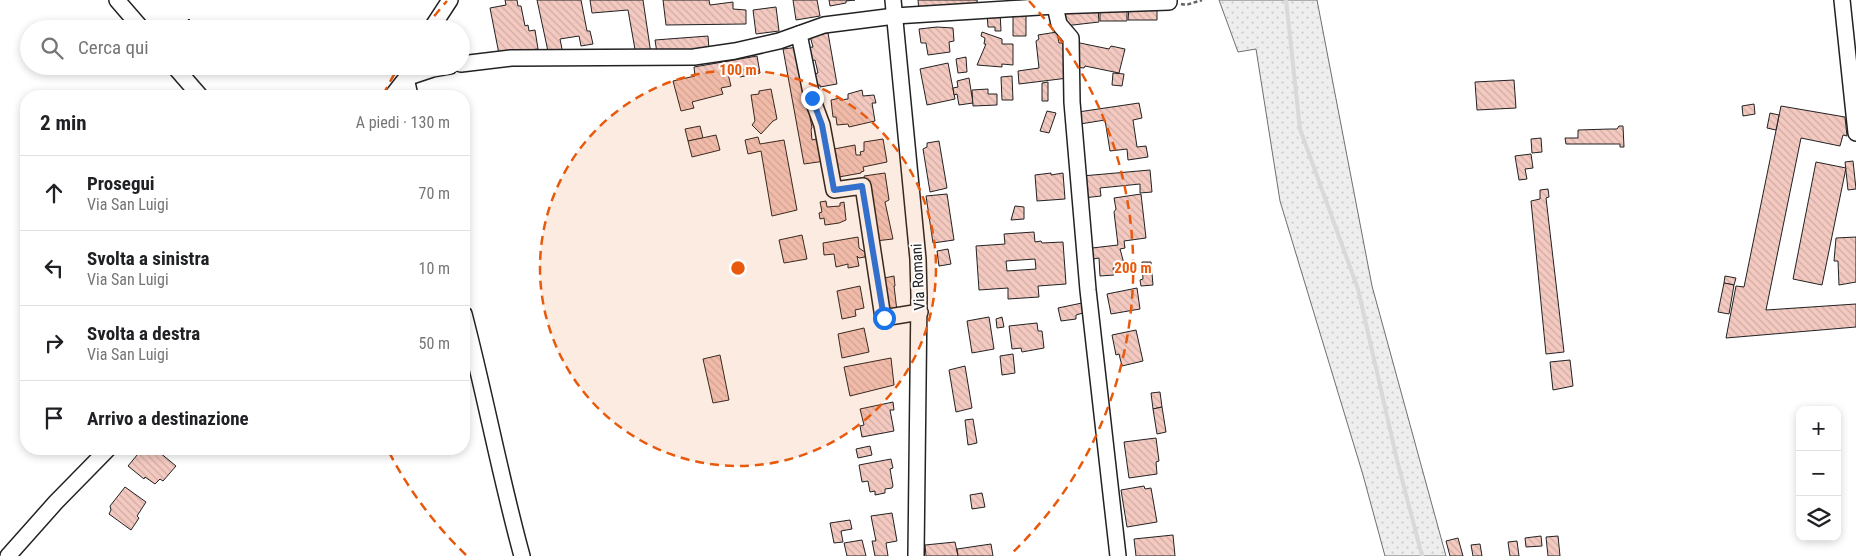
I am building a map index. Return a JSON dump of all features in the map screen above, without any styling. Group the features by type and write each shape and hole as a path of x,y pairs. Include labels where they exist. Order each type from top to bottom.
{"street":[{"path":"116,0 134,20"},
{"path":"437,20 450,0"},
{"name":"Via Romani","path":"893,0 918,259 920,312 916,556"},
{"path":"1842,0 1856,133"},
{"path":"470,63 510,58 694,57 735,51 779,41 824,25 895,16 1169,1"},
{"path":"1055,6 1059,24 1071,38 1072,102 1084,252 1118,556"},
{"path":"799,34 812,98 822,125 834,190 862,186 884,318 920,312"},
{"path":"182,75 195,90"},
{"path":"396,90 406,75"},
{"path":"408,75 410,90"},
{"path":"470,337 522,556"},
{"path":"8,556 56,502 102,455"}],"path":[{"path":"1169,1 1186,5 1202,0"}],"shaded area":[{"path":"1219,0 1317,0 1372,286 1446,556 1385,556 1363,475 1280,201 1256,49 1238,52"}],"building":[{"path":"505,0 517,0 518,6 521,6 525,26 528,25 529,31 535,30 538,49 499,54 490,8 506,5"},
{"path":"537,0 581,0 587,31 590,31 593,44 581,46 579,36 560,39 563,54 549,56"},
{"path":"590,0 643,0 651,54 636,55 628,10 592,13"},
{"path":"663,0 709,0 710,5 733,2 733,9 746,10 746,24 666,25"},
{"path":"793,0 817,0 820,16 796,20"},
{"path":"829,0 855,0 830,6"},
{"path":"918,0 977,0 978,9 919,12"},
{"path":"776,7 779,31 756,34 753,10"},
{"path":"1127,8 1127,21 1100,21 1100,9"},
{"path":"1129,8 1157,8 1157,20 1128,20"},
{"path":"1098,9 1099,22 1064,26 1062,12"},
{"path":"1026,10 1026,36 1013,36 1013,11"},
{"path":"1000,12 1001,31 995,31 995,27 988,27 987,13"},
{"path":"953,28 954,41 949,42 950,52 928,55 926,43 921,43 919,29"},
{"path":"982,32 1002,39 1002,44 1013,44 1013,65 1002,64 1002,67 977,65 986,44 984,44 985,38 981,36"},
{"path":"1057,32 1059,43 1065,43 1068,78 1019,84 1018,71 1039,68 1036,41 1039,39 1038,35"},
{"path":"828,33 837,84 820,87 820,85 812,86 809,75 818,73 815,60 807,61 805,48 813,47 810,36"},
{"path":"708,36 709,49 657,53 655,40"},
{"path":"1075,42 1109,49 1111,46 1125,49 1119,73 1085,66 1084,68 1074,67"},
{"path":"798,47 812,128 812,140 821,138 825,161 804,164 783,49"},
{"path":"757,56 760,73 740,77 738,72 728,74 731,86 721,88 723,94 692,102 694,108 681,111 673,81 695,76 694,67"},
{"path":"966,57 967,72 958,73 956,59"},
{"path":"948,63 955,99 927,105 920,69"},
{"path":"1113,73 1124,74 1122,86 1112,85"},
{"path":"1012,76 1013,100 1002,100 1001,77"},
{"path":"969,78 973,103 959,105 957,94 954,95 953,88 958,87 957,81"},
{"path":"1514,80 1516,108 1477,110 1475,82"},
{"path":"1048,82 1048,101 1042,101 1042,83"},
{"path":"771,89 777,119 761,134 752,125 755,121 751,95 759,94 759,91"},
{"path":"988,89 988,94 997,94 997,105 973,106 972,90"},
{"path":"862,90 863,96 874,95 876,103 872,103 875,121 849,127 848,124 837,125 836,117 833,117 831,100 848,99 848,94"},
{"path":"1139,103 1142,118 1133,120 1137,147 1146,146 1148,157 1128,160 1127,149 1110,151 1105,120 1080,124 1078,112"},
{"path":"1754,104 1755,114 1743,116 1742,106"},
{"path":"1781,106 1845,117 1847,136 1843,135 1840,146 1801,138 1766,310 1856,304 1856,327 1726,338 1736,286 1744,287"},
{"path":"1047,111 1056,113 1049,133 1040,131"},
{"path":"1770,113 1779,115 1776,130 1767,128"},
{"path":"700,126 703,138 688,141 685,129"},
{"path":"1619,126 1623,126 1624,147 1620,147 1620,144 1566,144 1565,138 1578,138 1578,130 1617,129"},
{"path":"716,135 720,150 692,157 688,141"},
{"path":"758,137 760,144 784,140 797,210 772,216 761,151 748,154 745,140"},
{"path":"1541,138 1542,152 1532,153 1531,139"},
{"path":"883,139 887,162 863,167 864,171 861,173 839,177 834,149 855,145 856,155 861,155 860,152 864,151 864,142"},
{"path":"939,141 947,188 930,192 923,149 927,147 927,143"},
{"path":"1531,154 1533,168 1525,169 1527,179 1519,180 1515,156"},
{"path":"1853,161 1856,189 1848,190 1845,162"},
{"path":"1816,162 1846,168 1822,285 1793,279"},
{"path":"1150,170 1152,192 1140,193 1140,184 1100,188 1101,196 1083,198 1082,176"},
{"path":"885,173 889,200 885,202 893,239 875,241 864,176"},
{"path":"1051,173 1051,175 1063,173 1065,199 1037,201 1035,175"},
{"path":"1548,189 1549,197 1546,198 1564,352 1546,354 1531,201 1540,199 1540,190"},
{"path":"947,194 954,240 933,243 926,196"},
{"path":"1141,194 1146,238 1124,241 1125,248 1120,249 1125,267 1113,268 1114,275 1100,276 1099,258 1093,259 1092,248 1118,245 1114,198"},
{"path":"826,201 827,207 840,206 840,203 844,202 846,220 825,225 824,218 820,219 819,213 822,212 820,202"},
{"path":"1015,206 1024,207 1024,219 1011,220"},
{"path":"1034,232 1035,242 1063,242 1066,284 1038,286 1039,297 1008,299 1008,288 979,290 976,246 1005,244 1004,234","holes":["1035,259 1036,269 1007,271 1006,261"]},
{"path":"802,235 807,259 784,263 779,240"},
{"path":"858,237 859,248 866,253 865,257 859,258 857,256 859,266 848,268 848,264 836,267 834,254 824,255 823,243"},
{"path":"1856,237 1856,282 1839,285 1838,261 1834,261 1836,238"},
{"path":"948,249 951,264 939,266 937,251"},
{"path":"1142,262 1151,262 1153,285 1141,286 1140,280 1143,279"},
{"path":"894,276 897,311 885,313 880,279"},
{"path":"1725,276 1736,278 1734,285 1724,283"},
{"path":"1724,283 1734,285 1729,314 1718,312"},
{"path":"860,286 864,308 855,310 856,316 842,319 837,291"},
{"path":"1137,288 1140,309 1111,314 1107,294"},
{"path":"1082,303 1083,313 1076,315 1076,319 1061,321 1058,308"},
{"path":"989,317 994,349 972,353 967,321"},
{"path":"1002,317 1004,327 997,328 996,319"},
{"path":"1037,323 1038,331 1042,331 1044,348 1022,352 1021,348 1012,349 1009,326"},
{"path":"864,328 869,352 842,358 838,334"},
{"path":"1136,330 1143,361 1122,366 1119,354 1116,355 1112,335"},
{"path":"1013,354 1015,373 1002,375 1000,356"},
{"path":"720,355 729,400 713,403 703,359"},
{"path":"891,358 894,385 850,396 844,367"},
{"path":"1570,360 1573,386 1553,390 1550,362"},
{"path":"965,366 972,408 956,412 949,370"},
{"path":"1160,392 1162,407 1153,409 1151,393"},
{"path":"893,402 894,410 890,410 894,431 862,437 860,426 864,425 860,409"},
{"path":"1162,407 1166,432 1157,434 1153,409"},
{"path":"973,419 977,443 968,445 965,420"},
{"path":"1156,438 1159,461 1156,462 1157,474 1129,478 1124,442"},
{"path":"870,446 872,455 858,458 856,449"},
{"path":"137,455 163,455 176,466 163,481 160,479 155,484 145,477 144,479 128,466"},
{"path":"891,459 893,468 890,469 893,486 892,488 885,489 885,493 875,495 875,491 870,492 868,481 862,482 859,465"},
{"path":"1144,486 1145,489 1151,488 1157,522 1127,527 1121,490"},
{"path":"125,487 146,502 131,530 109,514 110,506"},
{"path":"982,493 985,507 972,509 970,495"},
{"path":"892,513 897,541 886,543 888,556 875,556 872,541 876,541 871,516"},
{"path":"850,520 852,529 841,531 843,542 834,543 830,523"},
{"path":"1173,535 1175,556 1136,556 1134,539"},
{"path":"1541,536 1542,546 1526,547 1525,538"},
{"path":"1558,536 1560,556 1548,556 1546,537"},
{"path":"1458,538 1463,556 1450,556 1446,541"},
{"path":"862,540 866,556 847,556 844,543"},
{"path":"1517,541 1519,556 1510,556 1508,542"},
{"path":"955,542 958,556 926,556 925,545"},
{"path":"991,544 993,556 958,556 957,549"},
{"path":"1480,544 1482,556 1473,556 1471,545"}],"waterway":[{"path":"1286,0 1300,129 1358,289 1397,460 1422,556"}],"route":[{"path":"812,98 822,125 834,190 862,186 884,318"}]}
